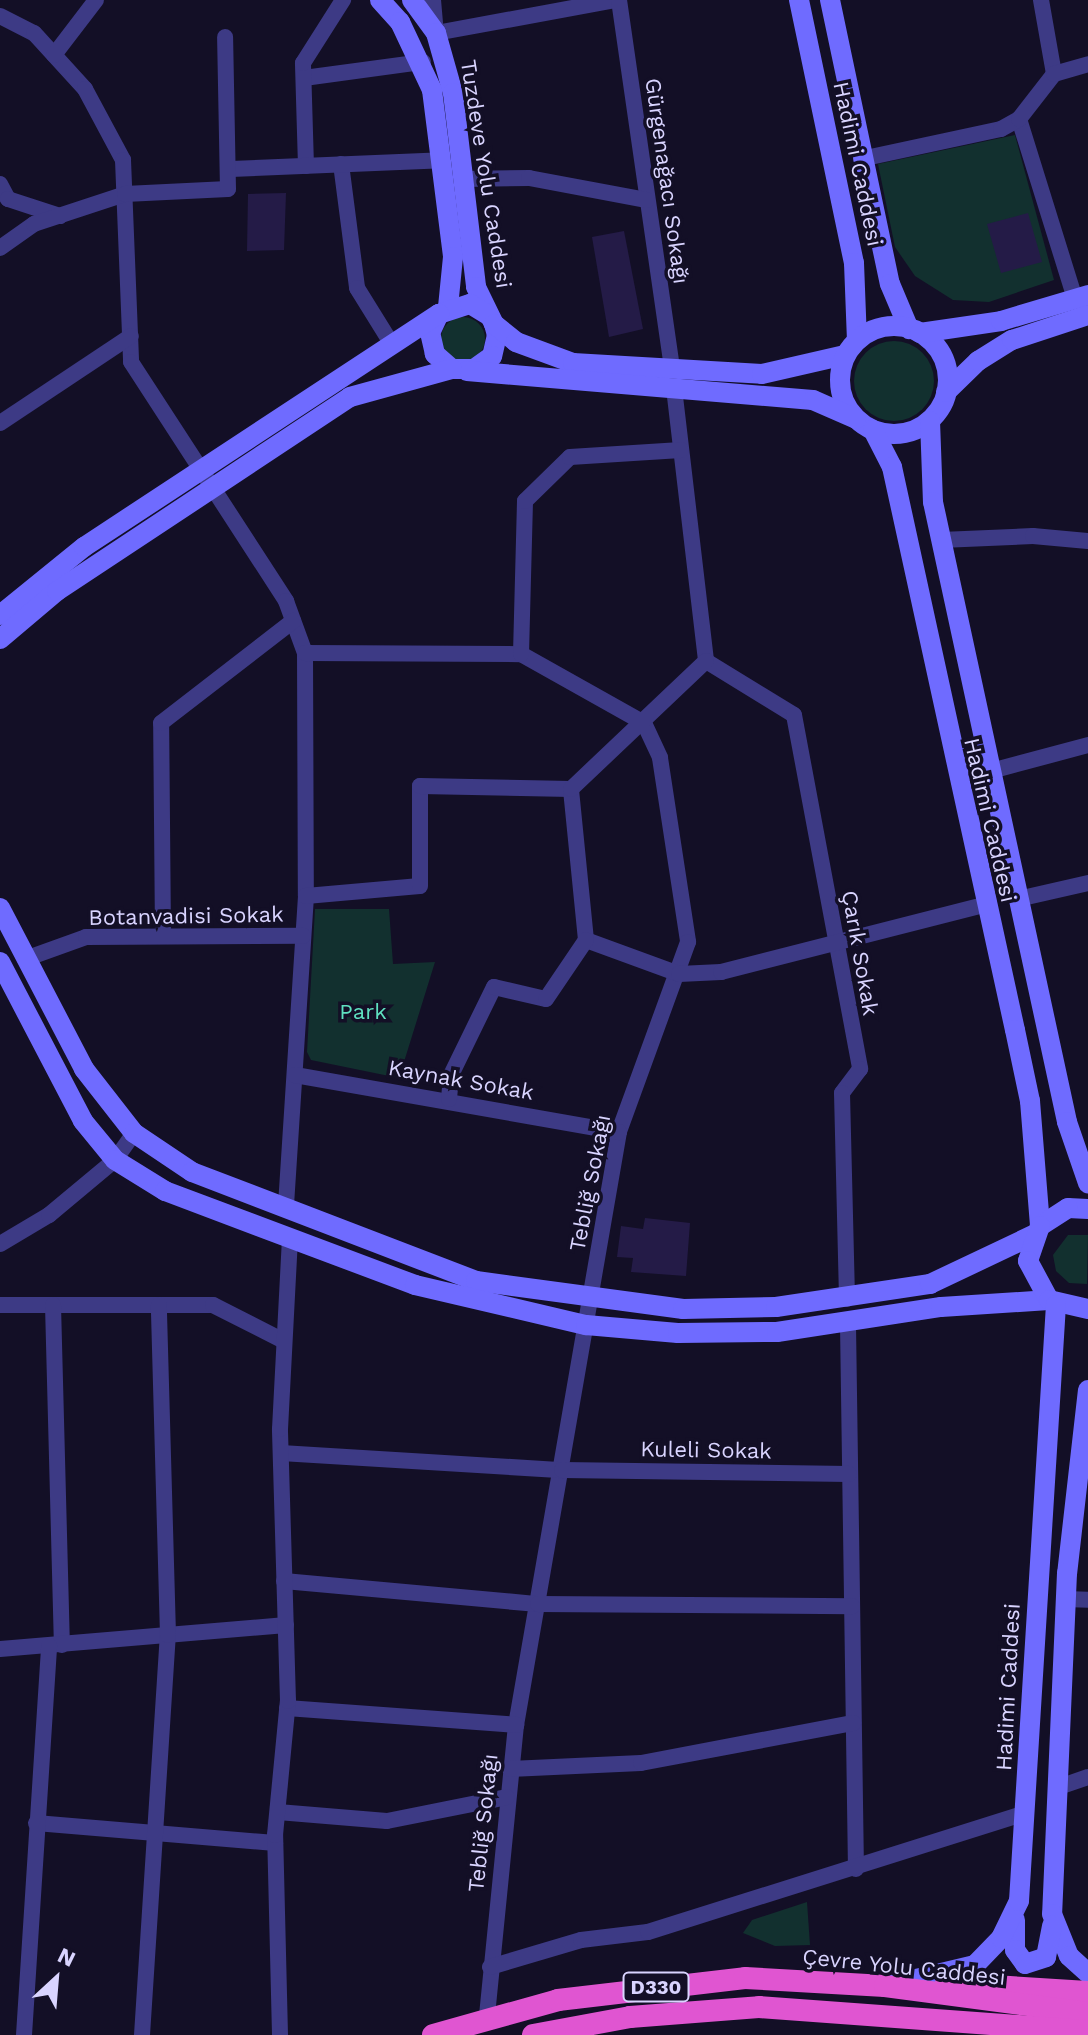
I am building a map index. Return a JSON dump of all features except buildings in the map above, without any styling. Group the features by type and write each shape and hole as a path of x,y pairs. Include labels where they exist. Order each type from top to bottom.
{"highway":[{"name":"Çevre Yolu Caddesi","path":"433,2035 487,2016 558,2000 745,1978 885,1986 1088,2013"},
{"path":"885,1986 957,1983 1088,1992"},
{"name":"D330","path":"533,2035 710,2009 885,2015 1088,2031"},
{"path":"885,2015 978,2035"}],"main road":[{"name":"Tuzdeve Yolu Caddesi","path":"380,0 423,62 442,160 453,257 444,310"},
{"name":"Tuzdeve Yolu Caddesi","path":"412,0 436,33 453,93 476,287 491,320"},
{"name":"Hadimi Caddesi","path":"799,0 854,263 851,348"},
{"name":"Hadimi Caddesi","path":"830,0 861,159 890,284 915,331"},
{"path":"444,310 430,344 457,370 673,378 762,374 851,348 873,330 915,331 1001,321 1084,303"},
{"path":"0,639 57,591 206,478 444,310 470,304 516,342 573,363 813,400 864,424 902,433 930,421 946,392 1012,340 1084,303"},
{"path":"0,615 84,547 350,397 457,370 492,356 491,320"},
{"path":"915,331 943,358 946,392"},
{"path":"851,348 840,389 864,424"},
{"name":"Hadimi Caddesi","path":"930,421 926,441 941,540 1067,1122 1088,1183"},
{"name":"Hadimi Caddesi","path":"864,424 892,467 984,905 1030,1101 1036,1230 1031,1276 1053,1302 1025,1813 1016,1912 1015,1950 1033,1965 1050,1950 1052,1914"},
{"path":"0,908 84,1069 134,1133 192,1172 286,1208 353,1239 476,1281 590,1301 683,1309 847,1299 930,1284 1036,1230 1068,1208 1088,1209"},
{"path":"2,969 83,1121 115,1160 165,1191 415,1285 586,1325 707,1333 848,1325 941,1307 1053,1302 1088,1309"},
{"path":"1088,1390 1065,1599 1052,1914 1069,1956 1088,1973"},
{"path":"885,1986 975,1965 1016,1912"}],"street":[{"path":"54,55 96,0"},
{"path":"306,166 303,63 343,0"},
{"path":"433,0 436,33 618,0"},
{"name":"Gürgenağacı Sokağı","path":"618,0 673,378 706,661"},
{"path":"1041,0 1054,74"},
{"path":"0,16 34,33 85,89 123,160 131,362 293,621 305,653 306,896 286,1208"},
{"path":"0,248 34,224 125,194 228,189 231,169 225,37"},
{"path":"304,78 423,62"},
{"path":"861,159 1001,129 1019,119 1054,74 1088,64"},
{"path":"1019,119 1084,303"},
{"path":"231,169 442,160"},
{"path":"341,164 357,288 393,346"},
{"path":"463,179 529,178 647,200"},
{"path":"0,184 8,199 60,216"},
{"path":"0,423 131,336"},
{"path":"521,654 525,501 570,457 681,450"},
{"path":"941,540 1033,536 1088,541"},
{"path":"163,936 161,723 293,621"},
{"path":"305,653 521,654 644,723"},
{"path":"306,896 420,886 420,786 571,789 706,661"},
{"name":"Çarık Sokak","path":"706,661 794,715 860,1069 842,1093 847,1299"},
{"name":"Tebliğ Sokağı","path":"487,2016 516,1725 619,1132 679,974 688,942 660,758 644,723"},
{"path":"991,771 1088,745"},
{"path":"449,1099 451,1075 494,987 546,999 586,940 571,789"},
{"path":"1018,899 1088,883"},
{"path":"586,940 679,974 721,972 984,905"},
{"name":"Botanvadisi Sokak","path":"25,959 86,937 303,936"},
{"name":"Kaynak Sokak","path":"295,1075 449,1099 619,1132"},
{"path":"0,1244 49,1215 115,1160 134,1133"},
{"path":"280,2035 275,1843 287,1708 281,1453 282,1340 290,1238"},
{"path":"0,1305 213,1305 282,1340"},
{"path":"24,2035 36,1823 56,1645 53,1305"},
{"path":"142,2035 168,1635 159,1305"},
{"path":"848,1325 856,1869"},
{"name":"Kuleli Sokak","path":"281,1453 562,1470 849,1474"},
{"path":"284,1581 538,1604 852,1606"},
{"path":"1065,1599 1088,1600"},
{"path":"0,1649 286,1625"},
{"path":"287,1708 516,1725"},
{"path":"510,1769 641,1763 853,1723"},
{"path":"1059,1787 1088,1777"},
{"path":"278,1812 387,1821 507,1797"},
{"path":"490,1967 581,1940 648,1932 856,1869 1025,1813"},
{"path":"36,1823 275,1843"}],"green space":[{"path":"1015,135 1054,280 989,302 953,300 915,276 895,247 878,164"},
{"path":"463,317 479,323 485,339 479,355 463,361 447,355 441,339 447,323"},
{"path":"894,341 909,344 922,353 931,366 934,381 931,396 922,409 909,418 894,421 879,418 866,409 857,396 854,381 857,366 866,353 879,344"},
{"name":"Park","path":"315,909 389,909 393,964 435,962 399,1078 311,1060 307,1052"},
{"path":"1068,1235 1088,1235 1087,1284 1069,1283 1056,1271 1053,1255"},
{"path":"807,1902 810,1945 775,1946 743,1933 752,1920"}]}
